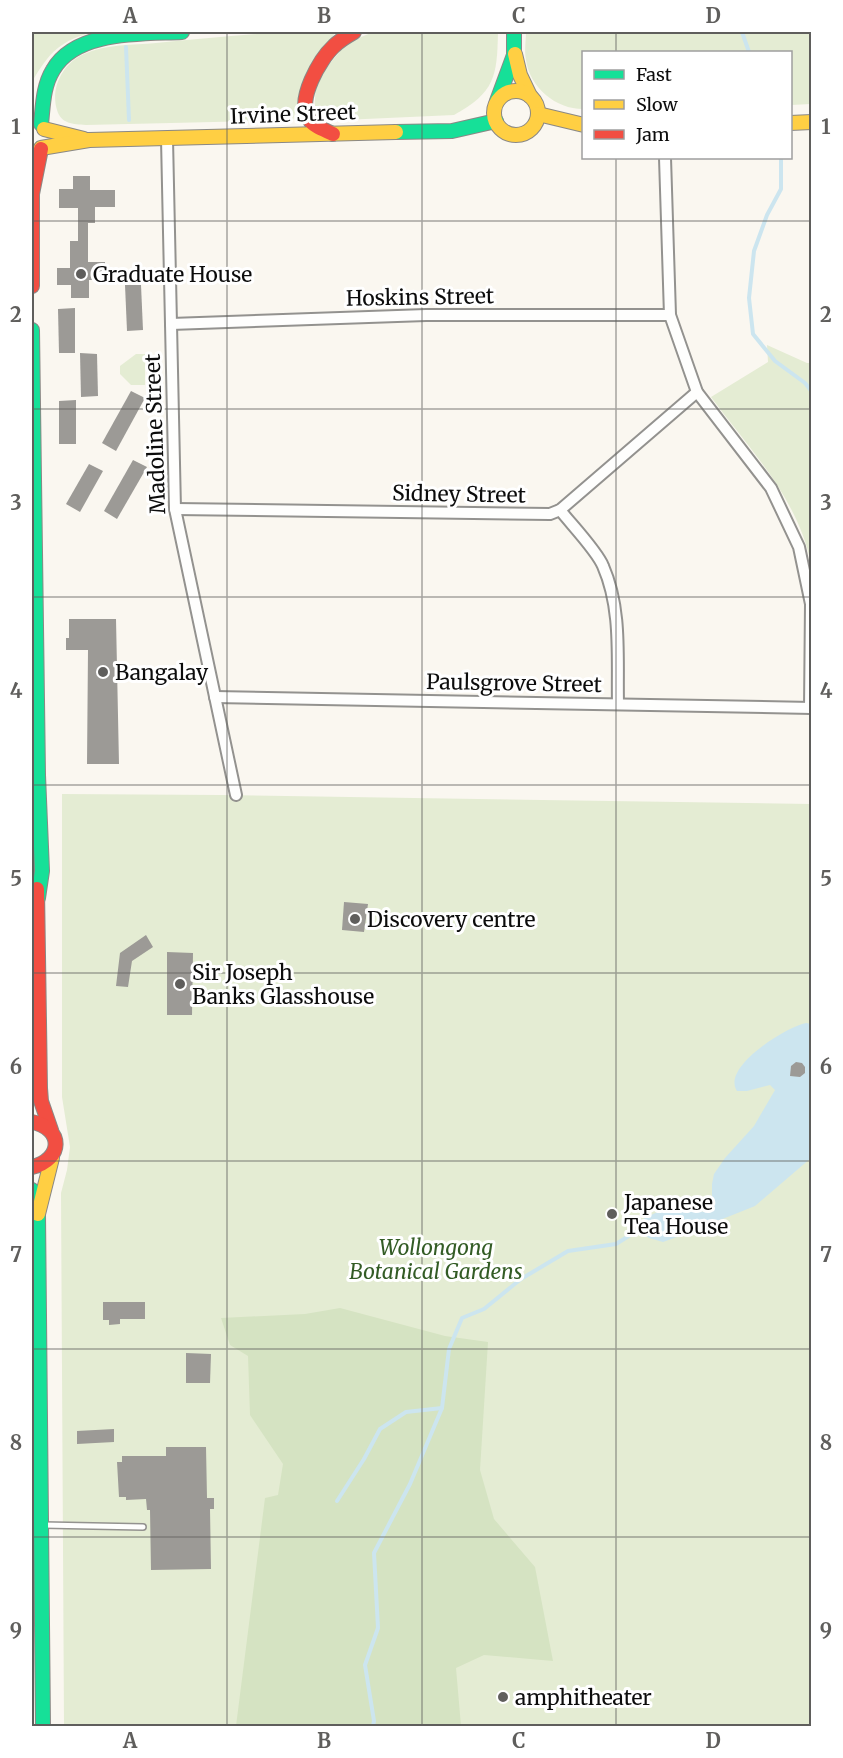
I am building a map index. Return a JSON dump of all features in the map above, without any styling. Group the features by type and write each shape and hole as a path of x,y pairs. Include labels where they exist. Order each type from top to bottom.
{"main road":[{"path":"32,285 32,194 38,150 45,137 39,124 43,94 56,63 83,44 108,38 182,32"},
{"path":"333,134 311,121 305,108 306,99 312,80 326,55 335,45 354,32"},
{"path":"514,32 511,65 494,108 496,121 504,131 517,135 523,134 534,126 538,114 535,101 520,75 514,47"},
{"path":"496,102 500,97 512,91 525,92 531,96"},
{"path":"538,114 582,125"},
{"name":"Irvine Street","path":"38,150 89,140 452,131 496,121"},
{"path":"792,123 812,122"},
{"name":"Irvine Street","path":"39,124 89,140"},
{"path":"32,330 38,775 42,871 38,898"},
{"path":"32,853 38,898 41,1101 56,1146 38,1214"},
{"path":"32,1081 40,1046"},
{"path":"32,1122 42,1124 51,1130"},
{"path":"32,1167 44,1165 52,1158"},
{"path":"32,1190 38,1214 43,1726"}],"street":[{"name":"Madoline Street","path":"167,139 175,509 236,795"},
{"path":"664,159 670,315 697,392 771,488 799,547 811,604 811,708"},
{"name":"Hoskins Street","path":"171,324 426,315 670,315"},
{"path":"618,704 617,623 612,594 602,564 560,510 697,392"},
{"name":"Sidney Street","path":"175,509 550,514 560,510"},
{"name":"Paulsgrove Street","path":"215,697 811,708"}],"lane":[{"path":"42,1525 143,1527"}],"green space":[{"path":"32,32 94,32 64,43 50,55 32,82"},
{"path":"284,32 336,32 325,45 302,85 293,120 86,125 65,121 57,110 55,93 64,70 77,58 92,51 120,46"},
{"path":"373,32 498,32 496,61 491,82 478,99 454,115 321,121 314,118 316,80 347,43"},
{"path":"526,32 811,32 811,104 792,105 792,51 582,51 582,109 554,101 539,88 528,70 525,50"},
{"path":"767,345 811,363 811,563 795,517 783,495 756,455 711,397 768,362"},
{"path":"136,354 145,354 145,385 131,385 120,374 120,366"},
{"name":"Wollongong Botanical Gardens","path":"62,794 811,804 811,1726 64,1726 61,1193 70,1147 62,1097"},
{"path":"340,1308 445,1336 488,1342 480,1470 494,1519 535,1567 553,1661 484,1655 456,1668 461,1726 236,1726 265,1498 278,1495 283,1464 250,1415 248,1356 230,1345 221,1318 305,1314"}],"water":[{"path":"806,1023 811,1024 811,1158 755,1206 720,1220 709,1221 696,1230 663,1242 643,1234 640,1229 641,1220 668,1207 683,1205 703,1212 712,1211 714,1174 754,1126 775,1090 770,1085 737,1091 735,1081 738,1071 747,1060 771,1040"}],"building":[{"path":"73,176 90,176 90,190 115,190 115,207 95,207 95,223 88,223 88,262 105,262 105,280 89,280 89,298 71,298 71,285 57,285 57,268 70,268 70,241 78,241 78,208 59,208 59,189 73,189"},
{"name":"Graduate House","path":"125,285 141,285 143,330 127,331"},
{"name":"Graduate House","path":"75,308 75,353 59,353 58,309"},
{"path":"80,353 97,354 98,396 81,397"},
{"path":"131,391 145,398 116,451 102,443"},
{"path":"76,400 76,444 59,444 59,401"},
{"path":"133,460 147,467 117,519 104,511"},
{"path":"89,464 103,471 80,512 66,504"},
{"name":"Bangalay","path":"69,619 116,619 119,764 87,764 88,650 66,650 66,638 69,638"},
{"name":"Discovery centre","path":"344,902 368,904 364,932 342,930"},
{"path":"146,935 153,947 132,961 128,987 116,986 120,953"},
{"name":"Sir Joseph Banks Glasshouse","path":"167,952 193,953 192,1015 167,1015"},
{"path":"796,1062 802,1063 805,1067 805,1073 800,1077 790,1076 791,1066"},
{"path":"103,1302 145,1302 145,1319 120,1319 120,1324 109,1325 109,1320 103,1320"},
{"path":"186,1353 211,1354 210,1383 186,1383"},
{"path":"114,1429 114,1442 77,1444 77,1431"},
{"path":"166,1447 206,1447 207,1498 214,1498 214,1509 210,1509 211,1569 151,1570 150,1510 147,1510 146,1499 126,1500 126,1497 119,1497 117,1462 122,1462 122,1456 166,1456"}],"waterway":[{"path":"742,32 749,51"},
{"path":"126,47 129,120"},
{"path":"781,159 781,189 767,215 754,251 749,298 753,334 775,361 805,383 812,392"},
{"path":"373,1726 365,1665 378,1628 374,1553 410,1484 442,1408 449,1349 462,1318 484,1309 521,1279 568,1251 616,1244 640,1229"},
{"path":"337,1501 380,1429 406,1412 442,1408"}],"traffic: fast":[{"path":"41,124 44,96 50,76 64,57 77,47 93,41 130,34 182,32"},
{"path":"497,101 514,55 514,32"},
{"path":"396,132 452,131 496,121"},
{"path":"32,330 38,775 42,871 38,898"},
{"path":"32,1190 38,1214 43,1726"}],"traffic: slow":[{"path":"515,54 520,75 530,96"},
{"path":"516,91 532,97 538,113 532,129 516,135 500,129 494,113 500,97 516,91"},
{"path":"538,114 582,125"},
{"path":"792,123 812,122"},
{"path":"44,129 84,139"},
{"path":"41,148 89,140 396,132"},
{"path":"38,1214 52,1158"}],"traffic: jam":[{"path":"333,134 311,122 305,101 311,80 322,60 339,42 354,32"},
{"path":"32,286 32,194 41,149"},
{"path":"37,889 40,1088 41,1101 51,1130"},
{"path":"32,1122 50,1131 56,1144 50,1158 32,1167"}],"place":[{"name":"Graduate House","path":"81,274"},
{"name":"Bangalay","path":"103,672"},
{"name":"Discovery centre","path":"355,919"},
{"name":"Sir Joseph Banks Glasshouse","path":"180,984"},
{"name":"Japanese Tea House","path":"612,1214"},
{"name":"amphitheater","path":"503,1697"}]}
